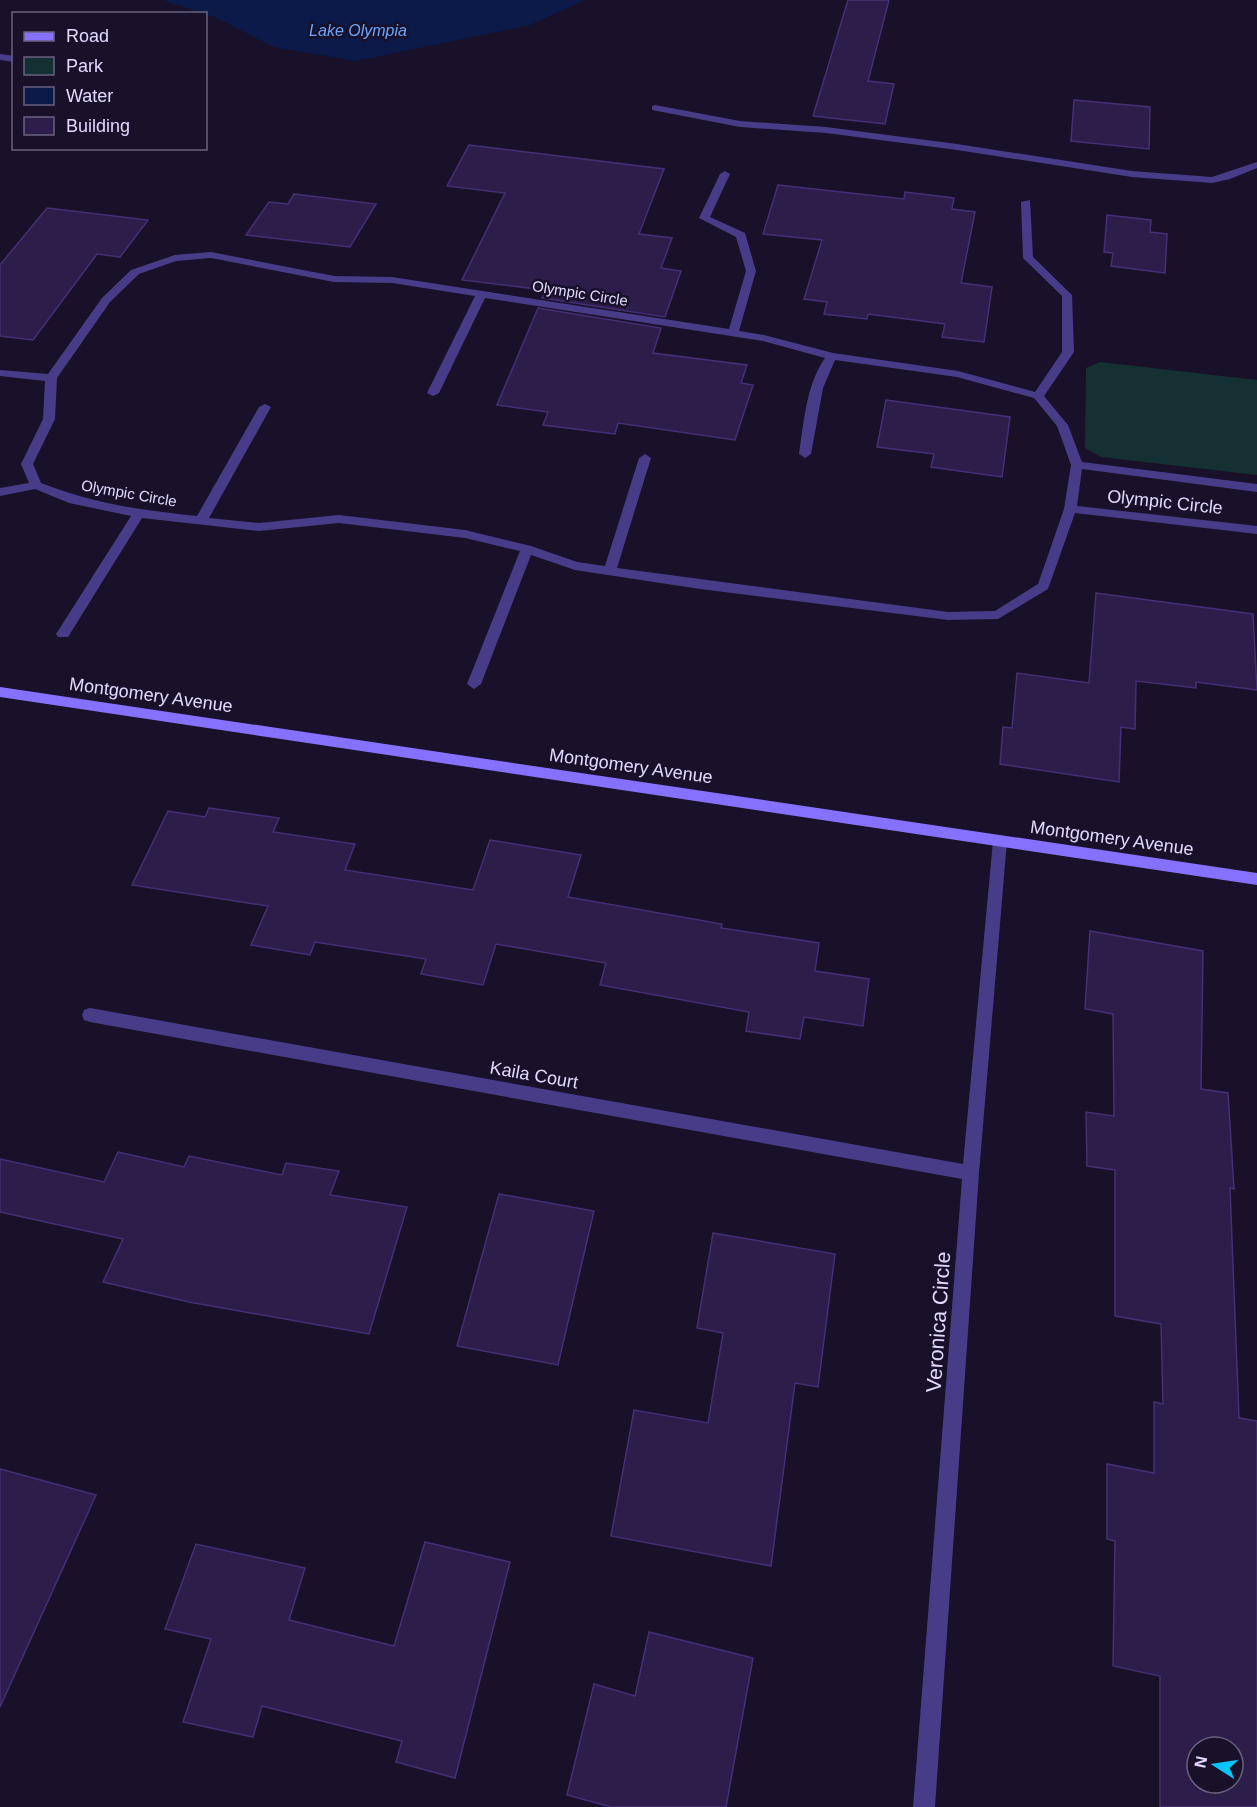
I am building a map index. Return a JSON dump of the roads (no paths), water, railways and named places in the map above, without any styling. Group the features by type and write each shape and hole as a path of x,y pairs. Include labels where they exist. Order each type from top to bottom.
{"street":[{"path":"655,108 740,124 826,130 957,147 1132,174 1212,180 1227,177 1257,165"},
{"path":"724,174 704,218 741,235 751,271 733,333"},
{"path":"1026,202 1028,258 1067,295 1068,352 1038,396"},
{"name":"Olympic Circle","path":"211,255 334,279 392,280 733,333 764,338 832,356 958,374 1038,396 1062,425 1077,465 1070,509 1044,586 998,615 934,615 575,566 527,549 465,534 339,519 259,527 140,514 74,500 36,484 27,464 49,419 51,378 70,348 106,300 135,272 175,258 211,255"},
{"path":"433,393 481,294"},
{"path":"805,454 819,383 825,364 832,356"},
{"path":"0,373 51,378"},
{"path":"201,521 265,408"},
{"path":"610,571 645,458"},
{"name":"Olympic Circle","path":"1077,465 1257,488"},
{"path":"0,492 36,484"},
{"name":"Olympic Circle","path":"1070,509 1257,530"},
{"path":"63,634 140,514"},
{"path":"474,684 527,549"},
{"name":"Montgomery Avenue","path":"0,692 1257,879"},
{"name":"Veronica Circle","path":"924,1807 971,1173 1000,841"},
{"name":"Kaila Court","path":"90,1015 971,1173"}],"water":[{"name":"Lake Olympia","path":"162,0 585,0 530,25 356,61 273,47 207,14 207,12 199,12"}]}
